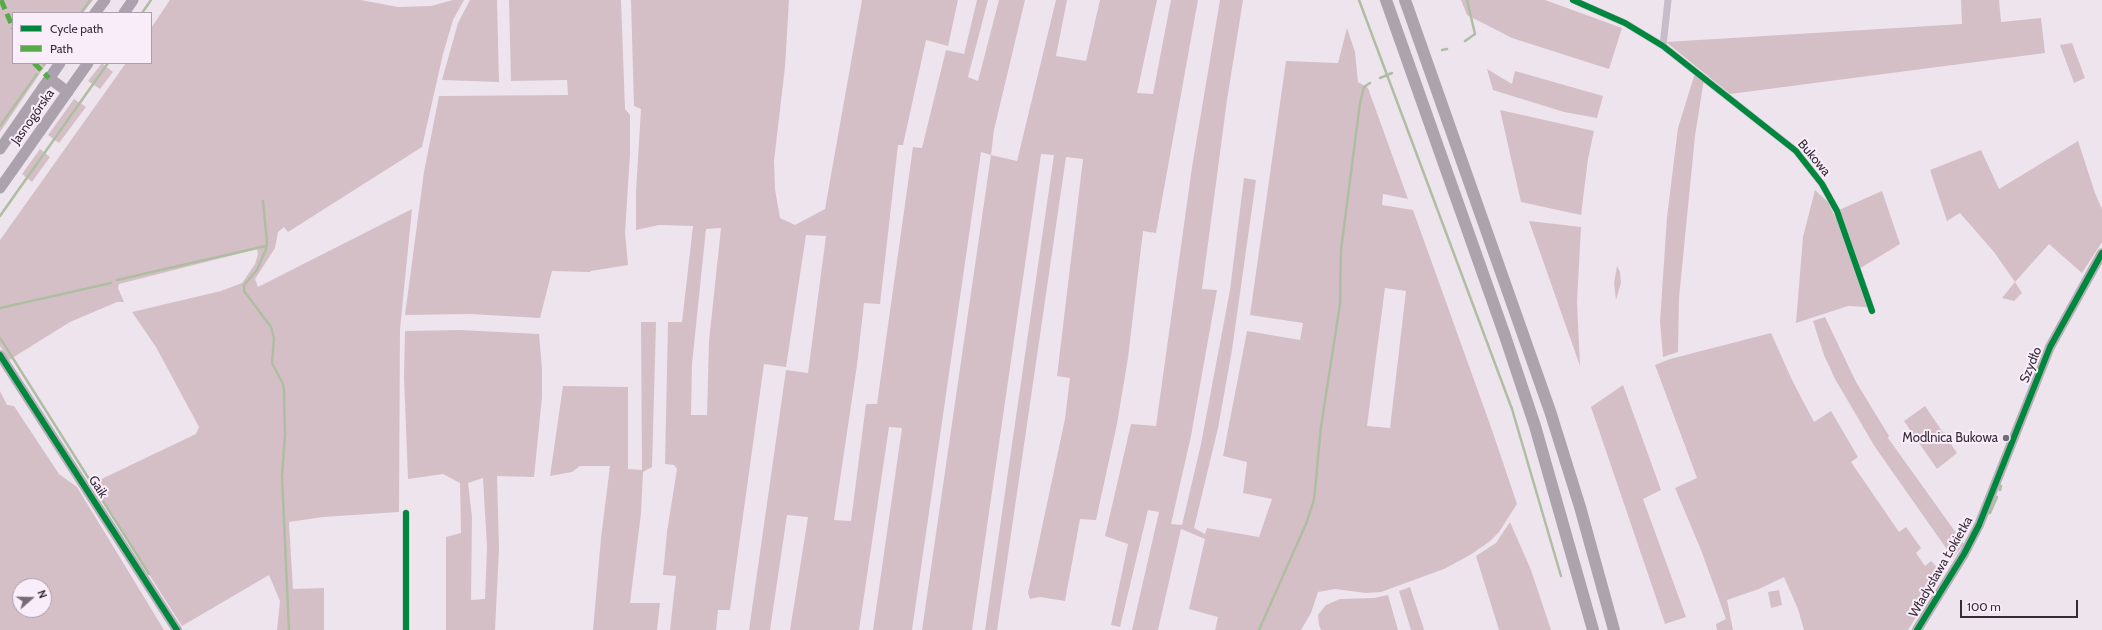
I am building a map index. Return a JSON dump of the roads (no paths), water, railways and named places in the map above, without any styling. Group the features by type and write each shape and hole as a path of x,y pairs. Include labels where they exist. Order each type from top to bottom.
{"highway":[{"path":"1386,0 1535,426 1594,630"},
{"path":"1405,0 1554,426 1580,507 1614,630"}],"main road":[{"path":"96,12 105,0"},
{"path":"125,12 133,0"},
{"name":"Jasnogórska","path":"0,149 59,64"},
{"name":"Jasnogórska","path":"0,188 87,64"},
{"path":"49,78 68,92"}],"street":[{"name":"Bukowa","path":"1573,0 1625,23 1663,46 1796,151 1822,184 1836,211 1872,311"},
{"path":"1663,46 1668,0"},
{"name":"Szydło","path":"1993,492 2050,347 2102,253"},
{"name":"Gaik","path":"0,355 177,630"},
{"name":"Władysława Łokietka","path":"1917,630 1972,540 1993,492"},
{"path":"406,514 406,630"}],"waterway":[{"path":"82,12 90,0"},
{"path":"143,12 151,0"},
{"path":"1359,0 1512,409 1561,576"},
{"path":"1465,41 1475,34 1467,0"},
{"path":"1442,50 1447,49"},
{"path":"0,216 107,64"},
{"path":"1380,78 1392,73"},
{"path":"0,126 37,74"},
{"path":"1259,630 1306,524 1314,500 1321,427 1340,304 1341,250 1360,103 1364,87 1370,83"},
{"path":"263,201 267,242 266,249 257,270 244,285 244,291 271,327 274,338 272,363 283,384 284,391 285,435 282,476 289,630"},
{"path":"117,280 266,246"},
{"path":"0,308 111,283"},
{"path":"0,338 149,574"},
{"path":"2000,490 2001,486"},
{"path":"1990,513 1997,497"}],"place":[{"name":"Modlnica Bukowa","path":"2006,438"}]}
